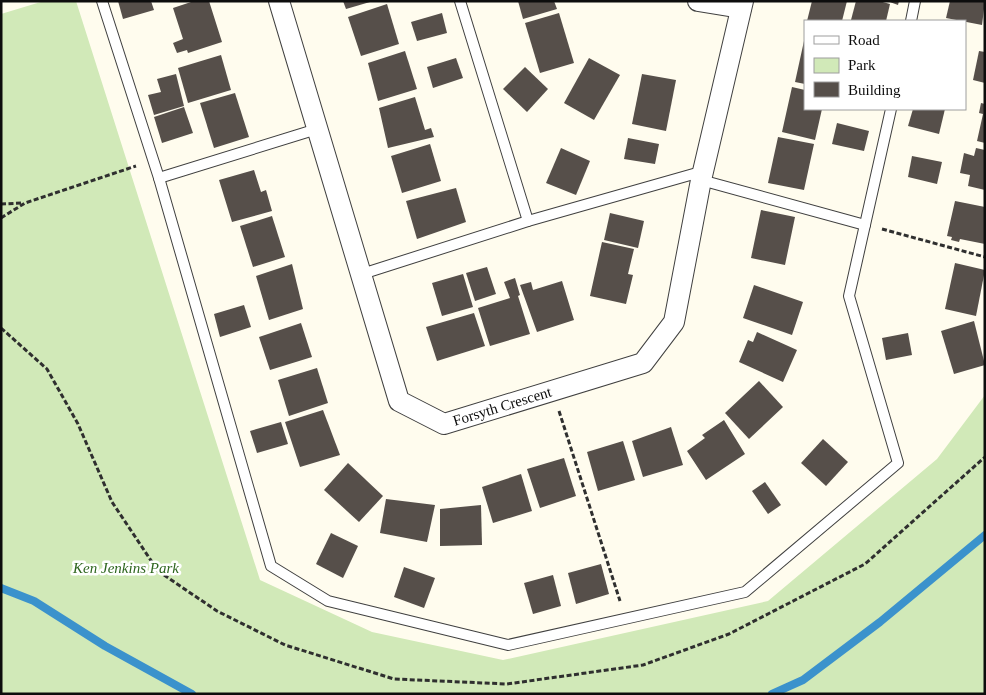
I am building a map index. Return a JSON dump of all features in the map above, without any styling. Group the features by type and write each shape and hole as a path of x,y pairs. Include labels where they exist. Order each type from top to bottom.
{"street":[{"name":"Forsyth Crescent","path":"279,1 399,400 444,424 643,363 674,322 703,175 742,5"},
{"path":"698,1 742,5"}],"lane":[{"path":"102,1 159,178 271,566 328,601 508,645 744,592 898,463 849,296 891,110"},
{"path":"460,1 528,221"},
{"path":"911,20 915,1"},
{"path":"159,178 317,129"},
{"path":"362,274 528,221 703,175 865,225"}],"path":[{"path":"1,218 25,203 153,161"},
{"path":"1,204 25,203"},
{"path":"865,225 985,257"},
{"path":"1,328 47,369 78,424 112,502 158,571 217,611 286,645 394,679 507,684 643,665 729,634 865,564 985,457"},
{"path":"553,392 625,619"}],"green space":[{"name":"Ken Jenkins Park","path":"44,1 76,1 260,580 372,632 503,660 768,601 937,459 985,395 985,694 1,694 1,14"}],"building":[{"path":"118,1 151,1 154,10 123,19"},
{"path":"194,1 209,1 222,42 188,53 187,50 177,53 173,43 183,39 173,8"},
{"path":"343,1 370,1 370,2 346,9"},
{"path":"518,1 554,1 557,9 523,19"},
{"path":"812,1 847,1 842,20 807,20"},
{"path":"856,1 879,1 890,4 886,20 851,20"},
{"path":"887,1 899,1 898,5"},
{"path":"950,1 985,1 982,25 966,22 966,20 946,18"},
{"path":"387,4 399,44 361,56 348,17"},
{"path":"442,13 447,33 417,41 411,22"},
{"path":"559,13 574,63 540,73 525,23"},
{"path":"804,41 804,84 795,82"},
{"path":"405,51 417,89 378,101 368,63"},
{"path":"979,51 985,52 985,83 973,80"},
{"path":"221,55 231,90 188,103 178,68"},
{"path":"456,58 463,78 433,88 427,67"},
{"path":"589,58 620,75 594,120 564,103"},
{"path":"525,67 548,89 527,112 503,89"},
{"path":"176,74 184,106 154,115 148,95 161,92 157,79"},
{"path":"642,74 676,80 666,131 632,124"},
{"path":"792,87 804,90 804,110 822,110 815,140 782,132"},
{"path":"235,93 249,137 214,148 200,103"},
{"path":"415,97 425,130 431,128 434,137 388,148 379,108"},
{"path":"981,103 985,104 985,143 977,141 983,114 979,113"},
{"path":"184,107 193,133 162,143 154,117"},
{"path":"913,110 945,110 939,134 908,126"},
{"path":"837,123 869,131 864,151 832,144"},
{"path":"778,137 814,144 804,190 768,183"},
{"path":"628,138 659,144 655,164 624,159"},
{"path":"430,144 441,181 402,193 391,156"},
{"path":"561,148 590,161 576,195 546,183"},
{"path":"976,148 985,150 985,190 968,186 970,175 960,173 964,153 974,156"},
{"path":"912,156 942,162 937,184 908,177"},
{"path":"254,170 261,192 266,190 272,211 232,222 219,180"},
{"path":"456,188 466,222 417,239 406,201"},
{"path":"955,201 985,207 985,244 960,239 959,242 951,240 952,237 947,236"},
{"path":"761,210 795,217 785,265 751,258"},
{"path":"610,213 644,221 638,248 604,240"},
{"path":"272,216 285,257 253,267 240,226"},
{"path":"602,242 634,249 628,274 633,275 626,304 590,296"},
{"path":"955,263 985,270 976,316 945,309"},
{"path":"292,264 303,309 269,320 256,276"},
{"path":"487,267 496,294 475,301 466,273"},
{"path":"463,274 473,307 442,316 432,283"},
{"path":"515,278 520,295 518,296 530,334 490,346 478,308 510,298 504,282"},
{"path":"562,281 574,320 537,332 520,285 531,282 533,290"},
{"path":"754,285 803,302 792,335 743,318"},
{"path":"244,305 251,327 220,337 214,314"},
{"path":"474,313 485,346 437,361 426,327"},
{"path":"974,321 985,365 954,374 941,331"},
{"path":"301,323 312,357 270,370 259,337"},
{"path":"757,332 797,350 783,382 739,362 748,340 753,342"},
{"path":"908,333 912,355 886,360 882,338"},
{"path":"317,368 328,403 289,416 278,380"},
{"path":"759,381 783,407 749,439 725,413"},
{"path":"323,410 340,455 300,467 285,422"},
{"path":"724,420 745,454 706,480 687,451 705,438 702,435"},
{"path":"281,422 288,444 257,453 250,431"},
{"path":"671,427 683,465 643,477 632,441"},
{"path":"823,439 848,462 826,486 801,463"},
{"path":"623,441 635,480 598,491 587,452"},
{"path":"564,458 576,496 540,508 527,469"},
{"path":"348,463 383,496 359,522 324,490"},
{"path":"521,474 532,511 493,523 482,487"},
{"path":"765,482 781,505 768,514 752,491"},
{"path":"386,499 435,505 427,542 380,533"},
{"path":"481,505 482,545 440,546 440,509"},
{"path":"331,533 358,546 343,578 316,564"},
{"path":"601,564 609,594 576,604 568,573"},
{"path":"404,567 435,578 424,608 394,597"},
{"path":"553,575 561,606 533,614 524,583"}],"waterway":[{"path":"772,694 803,680 880,622 985,535"},
{"path":"1,588 34,601 105,646 192,694"}]}
